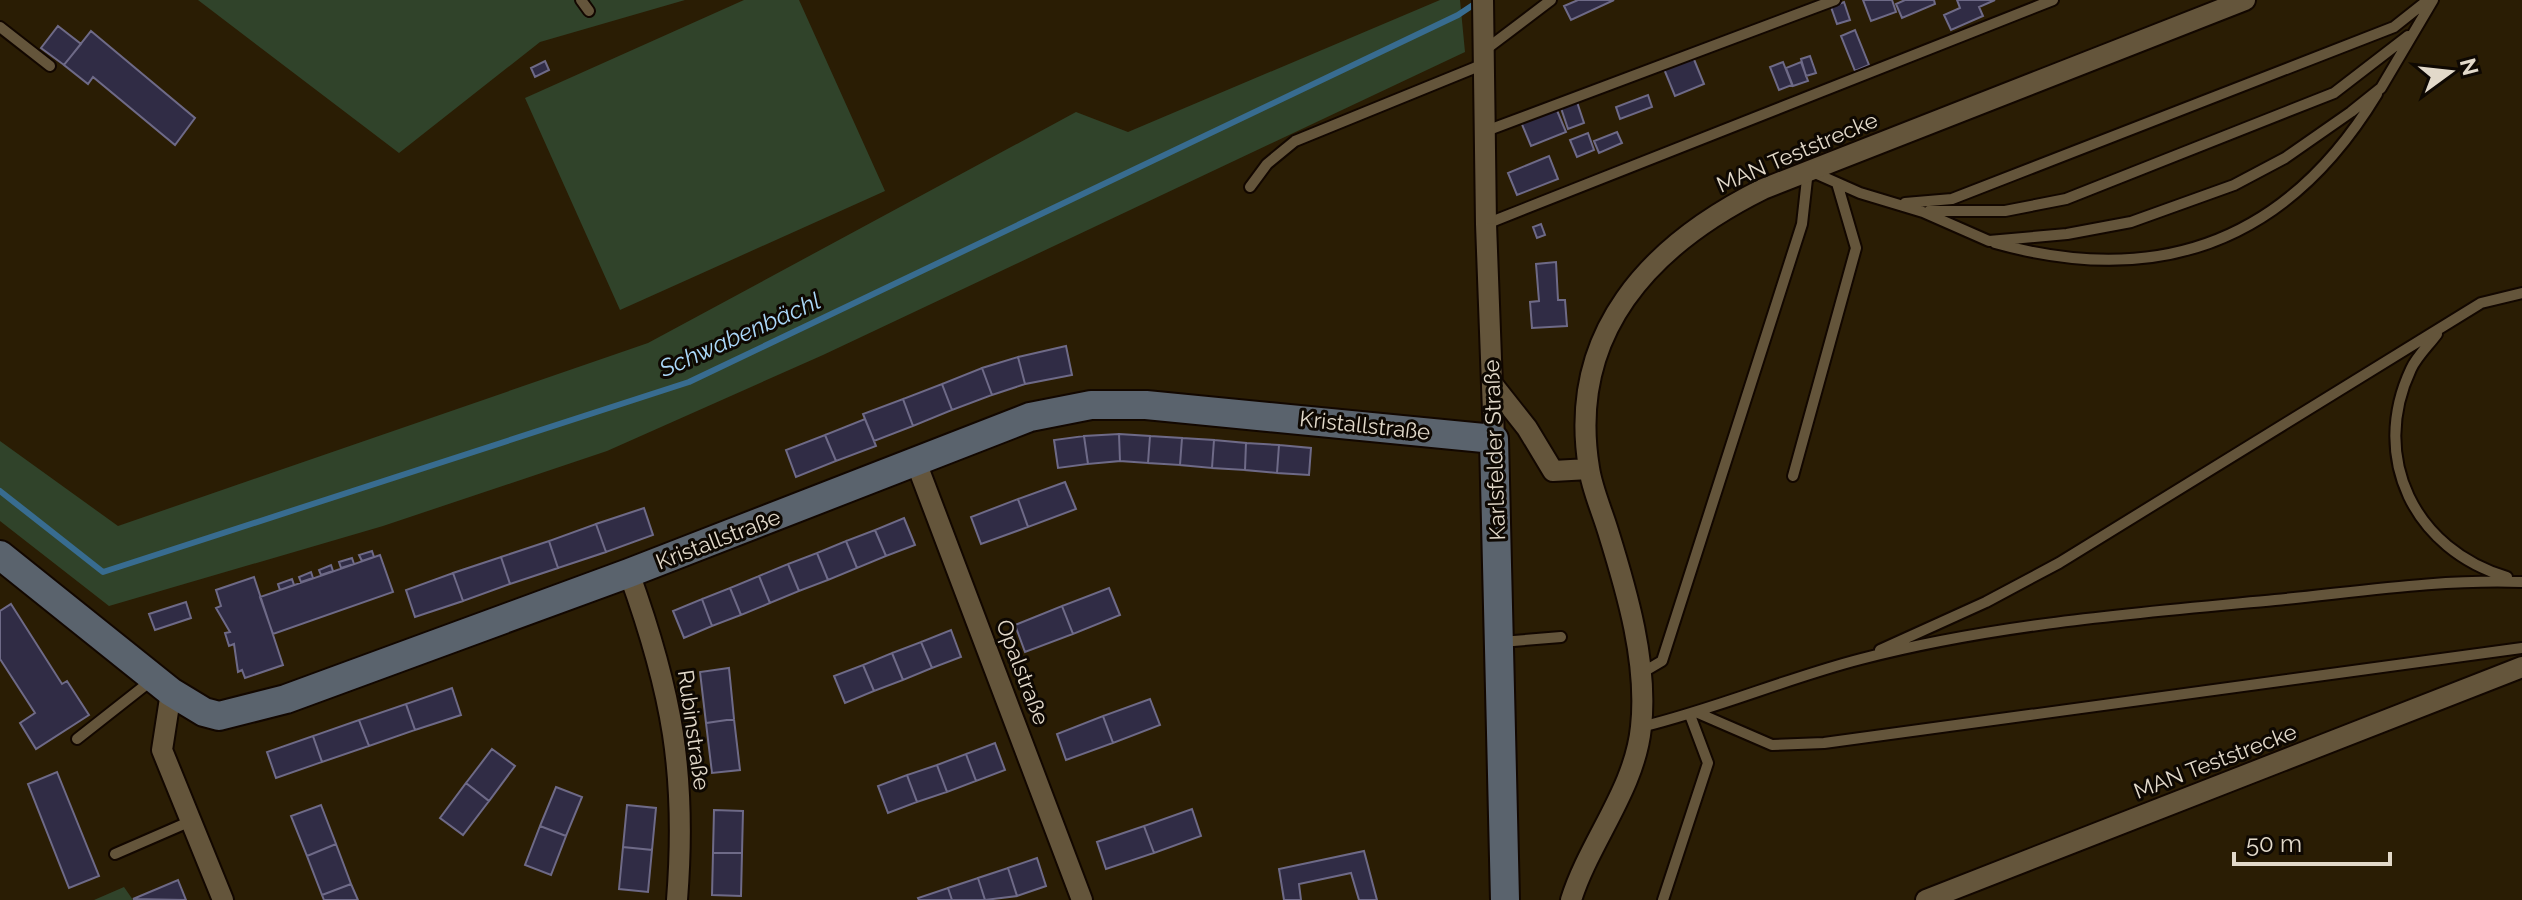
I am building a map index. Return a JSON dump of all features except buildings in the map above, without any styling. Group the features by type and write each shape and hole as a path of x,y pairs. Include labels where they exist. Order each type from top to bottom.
{"street":[{"name":"Karlsfelder Straße","path":"1483,0 1486,224 1493,385 1505,900"},
{"name":"MAN Teststrecke","path":"1571,900 1580,871 1610,814 1634,756 1641,727 1640,674 1625,588 1589,469 1584,402 1598,346 1626,296 1691,230 1722,209 1808,170 2245,0"},
{"path":"1493,385 1527,428 1553,471 1589,469"},
{"name":"Kristallstraße","path":"0,555 162,685 204,712 219,716 286,699 629,573 1030,417 1091,405 1146,405 1494,439"},
{"name":"Opalstraße","path":"916,462 1082,900"},
{"name":"Rubinstraße","path":"629,573 658,652 673,720 681,788 677,900"},
{"name":"MAN Teststrecke","path":"1926,900 2522,667"},
{"path":"162,685 162,750 223,900"}],"lane":[{"path":"581,0 589,11"},
{"path":"1250,187 1267,164 1295,141 1484,57 1551,0"},
{"path":"1486,131 1835,0"},
{"path":"1486,224 2053,0"},
{"path":"1640,674 1662,661 1802,224 1808,170 1923,212 1989,241 2027,252 2088,261 2163,256 2231,235 2284,203 2333,159 2381,88 2431,0"},
{"path":"1899,203 1952,199 2394,27 2431,0"},
{"path":"0,27 50,66"},
{"path":"1923,212 2005,211 2066,199 2334,93 2415,31"},
{"path":"1989,241 2067,234 2118,224 2196,200 2285,158 2381,88"},
{"path":"1793,476 1856,248 1837,183"},
{"path":"1641,727 1694,714 1860,659 1986,602 2059,563 2481,303 2522,293"},
{"path":"2441,330 2412,367 2396,411 2396,459 2411,504 2439,542 2477,568 2522,582"},
{"path":"1860,659 1975,635 2178,610 2469,580 2522,582"},
{"path":"1499,642 1561,637"},
{"path":"1694,714 1772,745 1824,743 2522,648"},
{"path":"77,739 162,685"},
{"path":"1663,900 1708,763 1694,714"},
{"path":"115,854 191,821"}],"green space":[{"path":"198,0 685,0 540,42 399,153"},
{"path":"744,0 799,0 885,191 620,310 525,98"},
{"path":"1440,0 1460,0 1465,52 823,355 607,451 383,526 109,606 0,521 0,441 118,526 648,343 1076,112 1128,132"},
{"path":"124,887 133,900 94,900"}],"waterway":[{"name":"Schwabenbächl","path":"0,491 103,572 689,382 1458,15 1479,1"}]}
